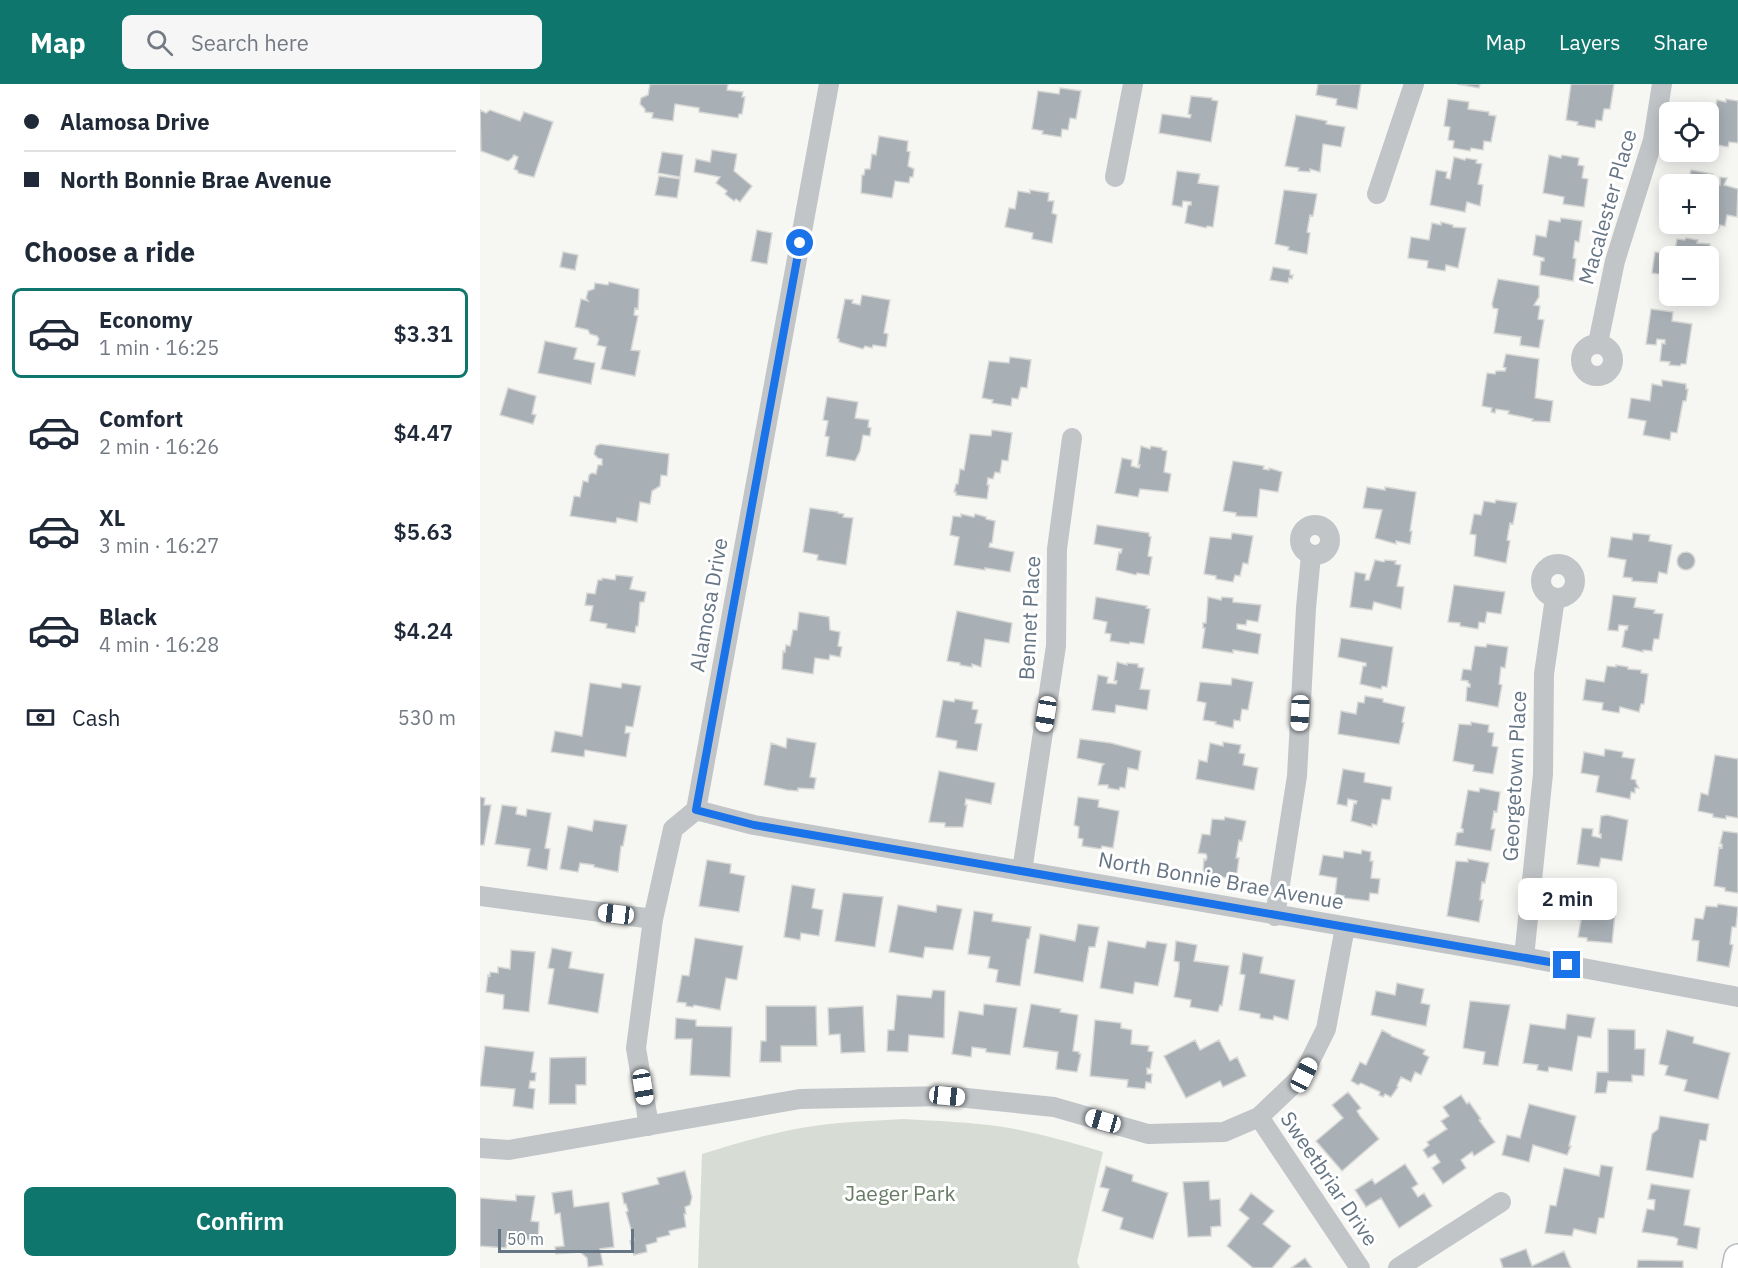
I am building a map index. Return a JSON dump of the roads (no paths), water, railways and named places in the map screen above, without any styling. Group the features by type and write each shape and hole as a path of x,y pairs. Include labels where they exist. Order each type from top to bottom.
{"street":[{"name":"Alamosa Drive","path":"696,810 829,84"},
{"path":"1115,177 1133,84"},
{"path":"1377,194 1414,84"},
{"name":"Macalester Place","path":"1598,343 1615,261 1653,140 1662,84"},
{"name":"Bennet Place","path":"1022,871 1056,646 1057,549 1072,438"},
{"path":"1275,915 1297,776 1311,555"},
{"name":"Georgetown Place","path":"1524,957 1543,774 1544,674 1555,597"},
{"name":"North Bonnie Brae Avenue","path":"696,810 754,825 1524,957 1738,997"},
{"path":"649,1126 636,1048 653,919 673,829 696,810"},
{"path":"480,896 653,919"},
{"path":"480,1148 509,1150 800,1100 947,1096 1054,1107 1148,1134 1224,1132 1259,1117 1304,1075 1326,1029 1345,927"},
{"name":"Sweetbriar Drive","path":"1259,1117 1360,1268"},
{"path":"1398,1268 1502,1202"},
{"path":"1736,1268 1738,1258"}],"park label":[{"name":"Jaeger Park","path":"900,1194"}]}
